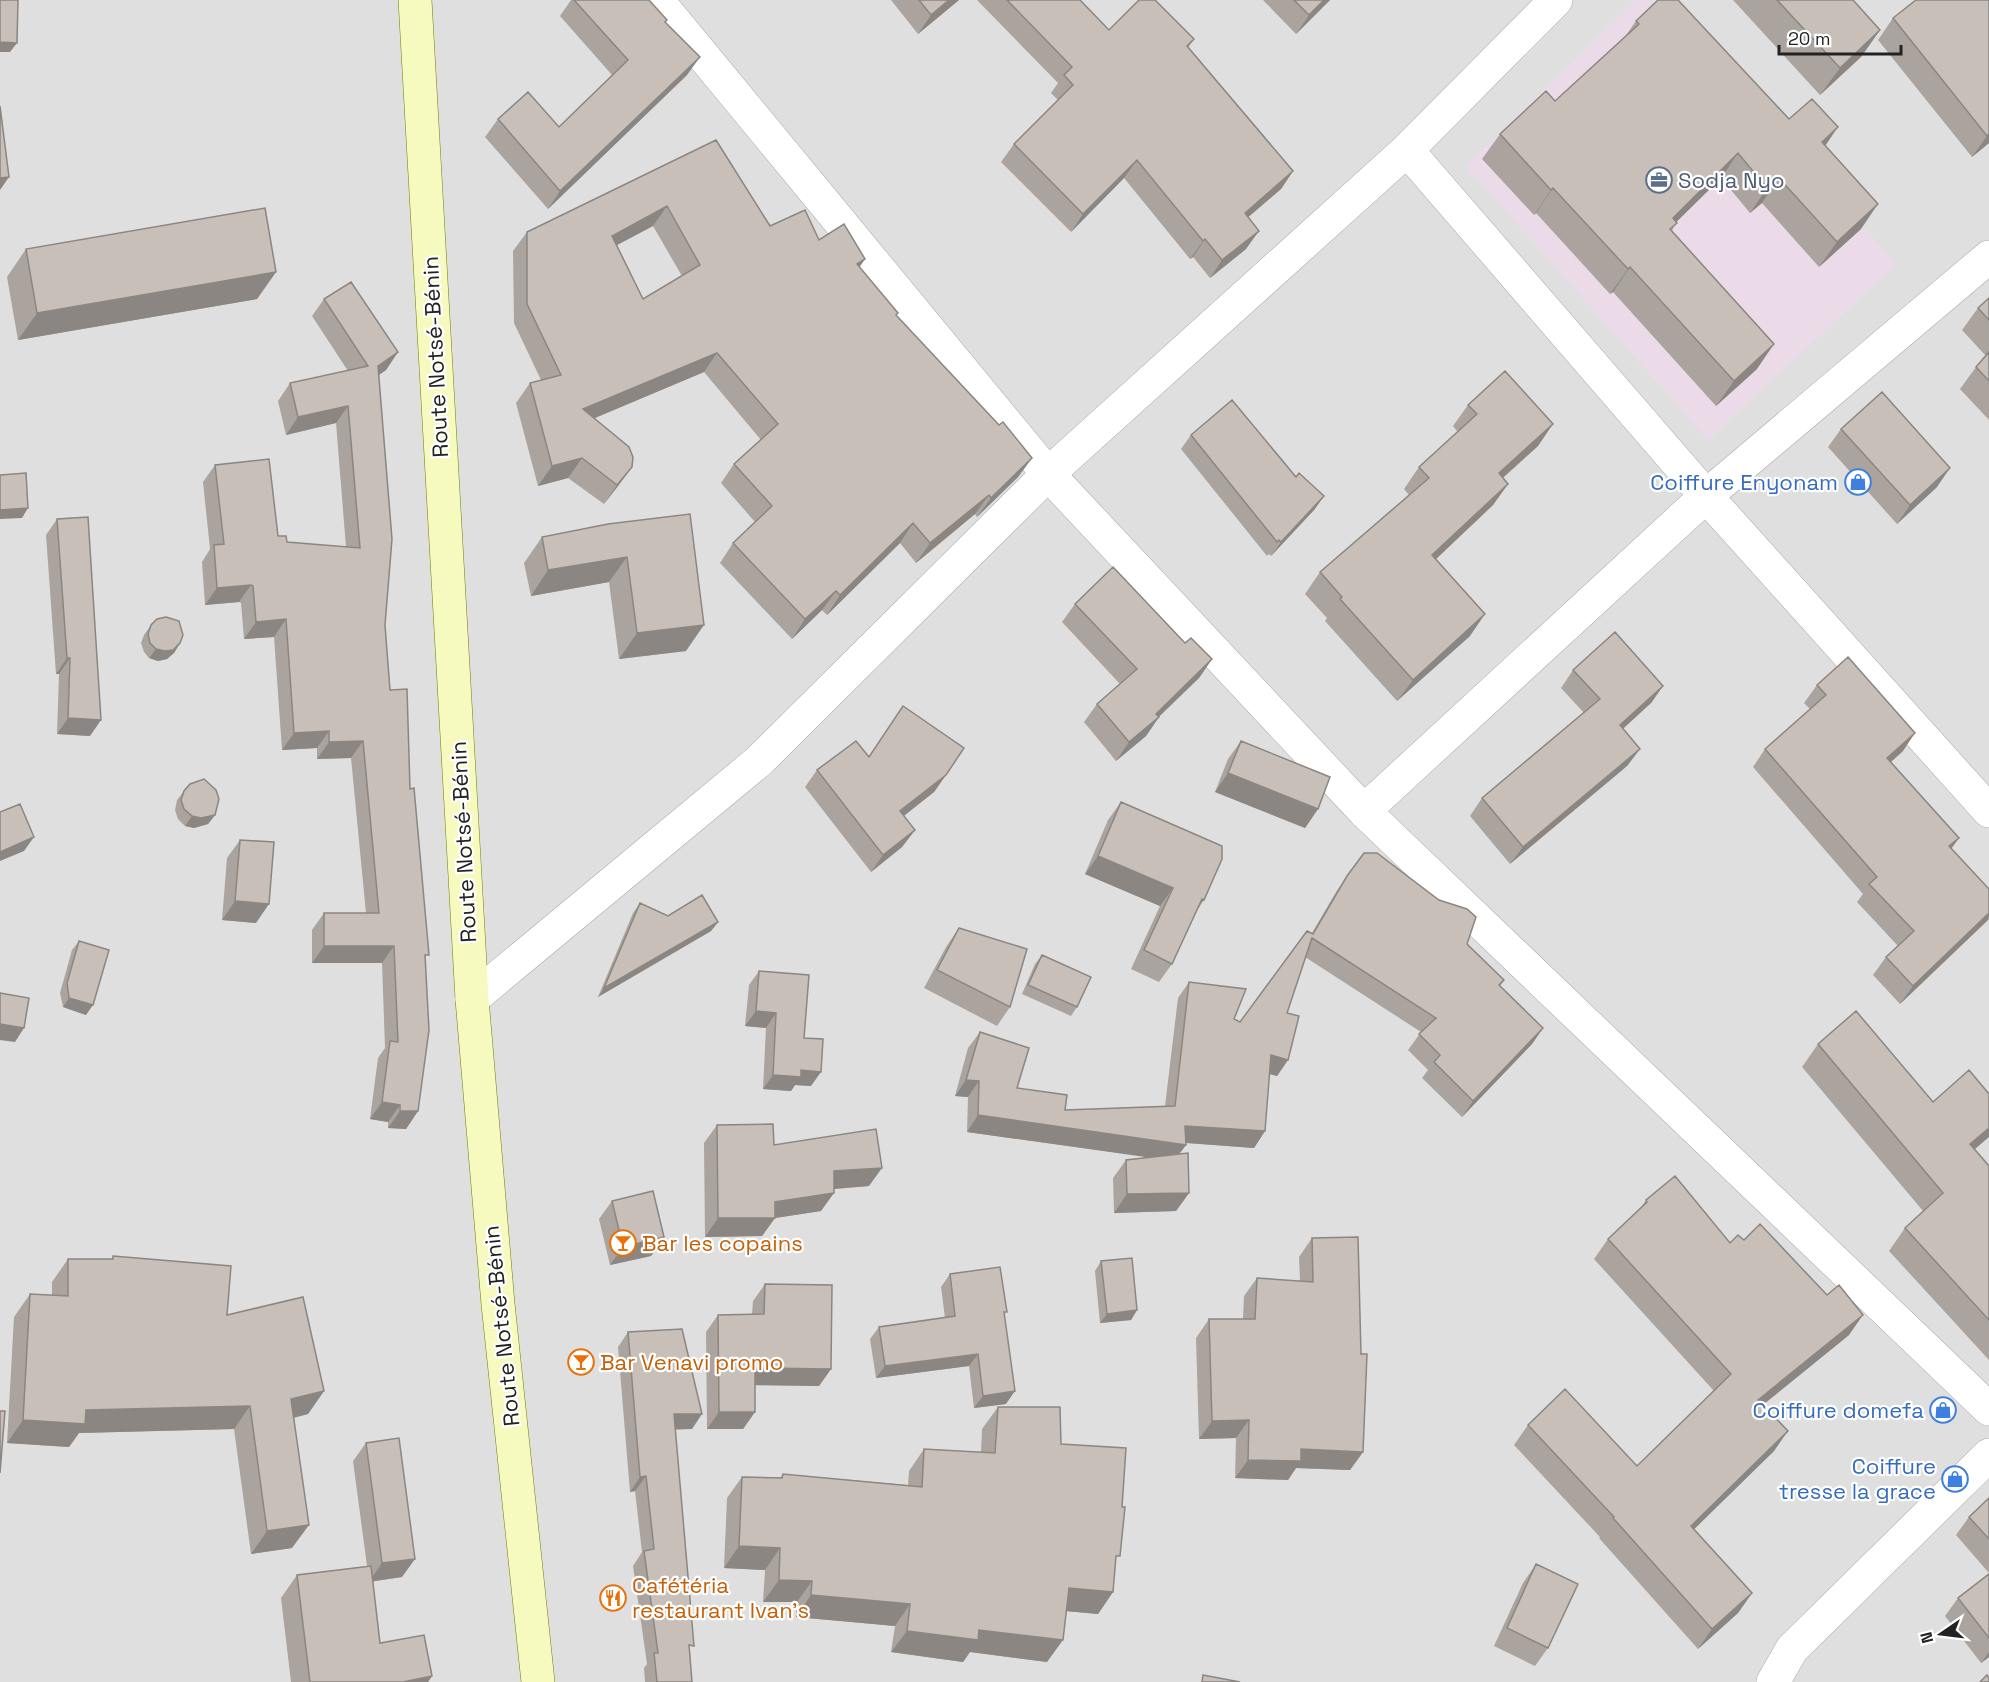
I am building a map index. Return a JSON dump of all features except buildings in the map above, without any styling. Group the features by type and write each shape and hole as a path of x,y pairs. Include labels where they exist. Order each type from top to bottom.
{"main road":[{"name":"Route Notsé-Bénin","path":"415,0 472,999 498,1304 538,1682"}],"street":[{"path":"657,0 1048,474 1364,811 1989,1409"},
{"path":"472,999 759,761 1048,474 1407,150 1539,5"},
{"path":"1407,150 1706,496 1989,811"},
{"path":"1364,811 1706,496 1989,257"},
{"path":"1773,1682 1792,1649 1989,1455"}],"shaded area":[{"path":"0,0 1989,0 1989,1682 0,1682"},
{"path":"1636,0 1647,0 1801,174 1813,170 1896,264 1708,440 1466,166"}],"place":[{"name":"Sodja Nyo","path":"1659,180"},
{"name":"Coiffure Enyonam","path":"1858,482"},
{"name":"Bar les copains","path":"623,1243"},
{"name":"Bar Venavi promo","path":"581,1362"},
{"name":"Coiffure domefa","path":"1943,1410"},
{"name":"Coiffure tresse la grace","path":"1955,1479"},
{"name":"Cafétéria restaurant Ivan's","path":"613,1598"}]}
